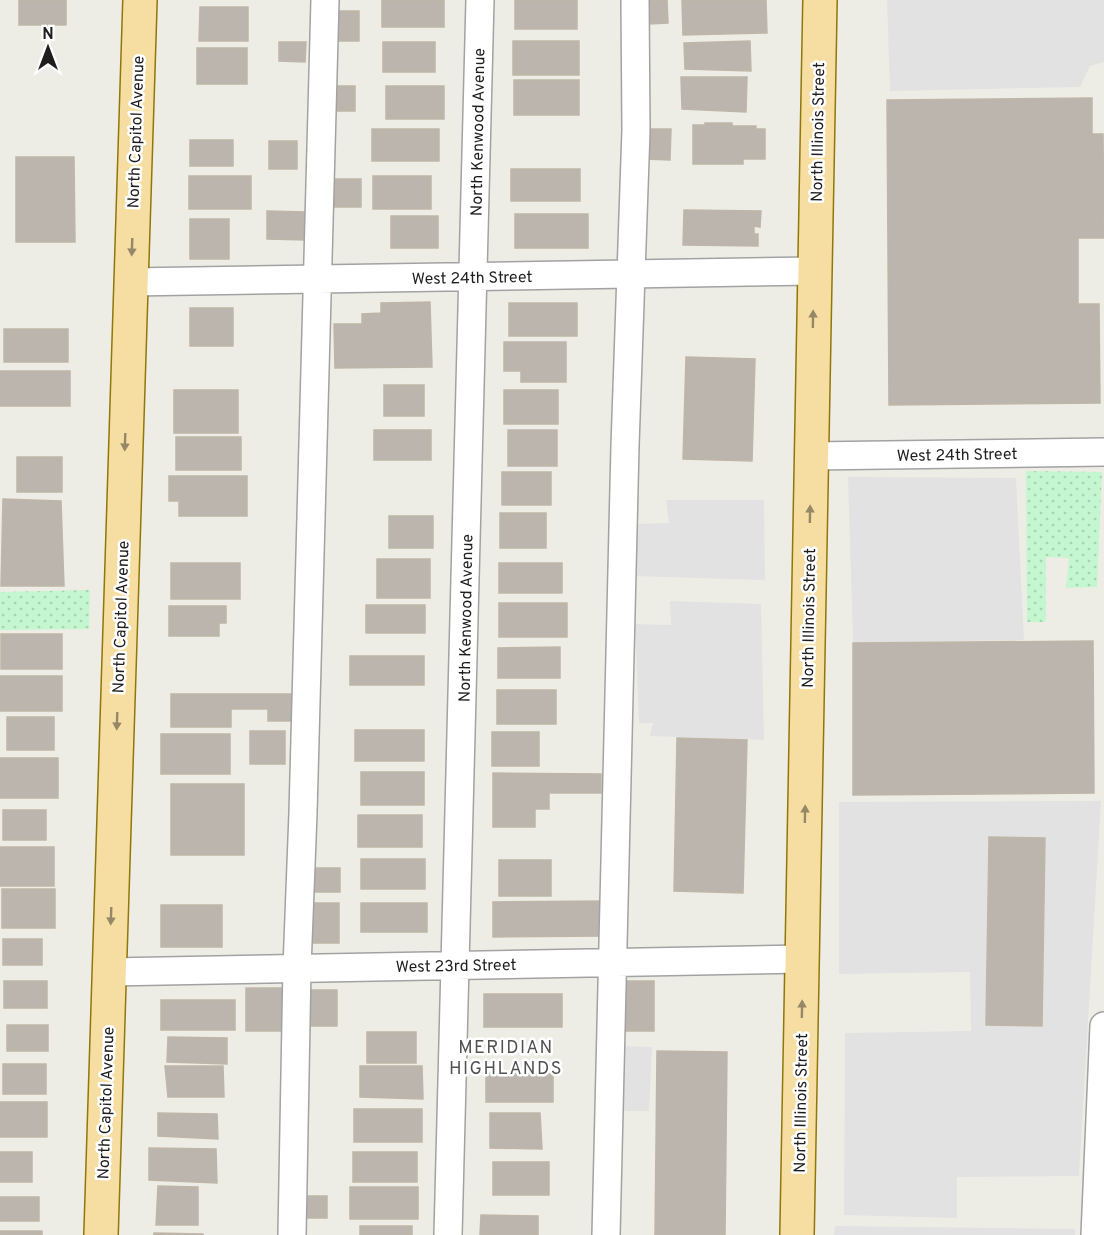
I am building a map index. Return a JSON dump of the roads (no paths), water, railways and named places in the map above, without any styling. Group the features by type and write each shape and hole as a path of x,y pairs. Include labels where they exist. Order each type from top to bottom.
{"main road":[{"name":"North Capitol Avenue","path":"101,1235 140,0"},
{"name":"North Illinois Street","path":"796,1235 820,0"}],"street":[{"path":"292,1235 297,968 325,0"},
{"name":"North Kenwood Avenue","path":"448,1235 480,0"},
{"path":"606,1235 624,480 636,130 635,0"},
{"name":"West 24th Street","path":"130,282 814,271"},
{"name":"West 24th Street","path":"811,456 1104,452"},
{"name":"West 23rd Street","path":"110,972 803,959"},
{"path":"1095,1235 1104,1026"}],"district":[{"name":"MERIDIAN HIGHLANDS","path":"506,1057"}]}
